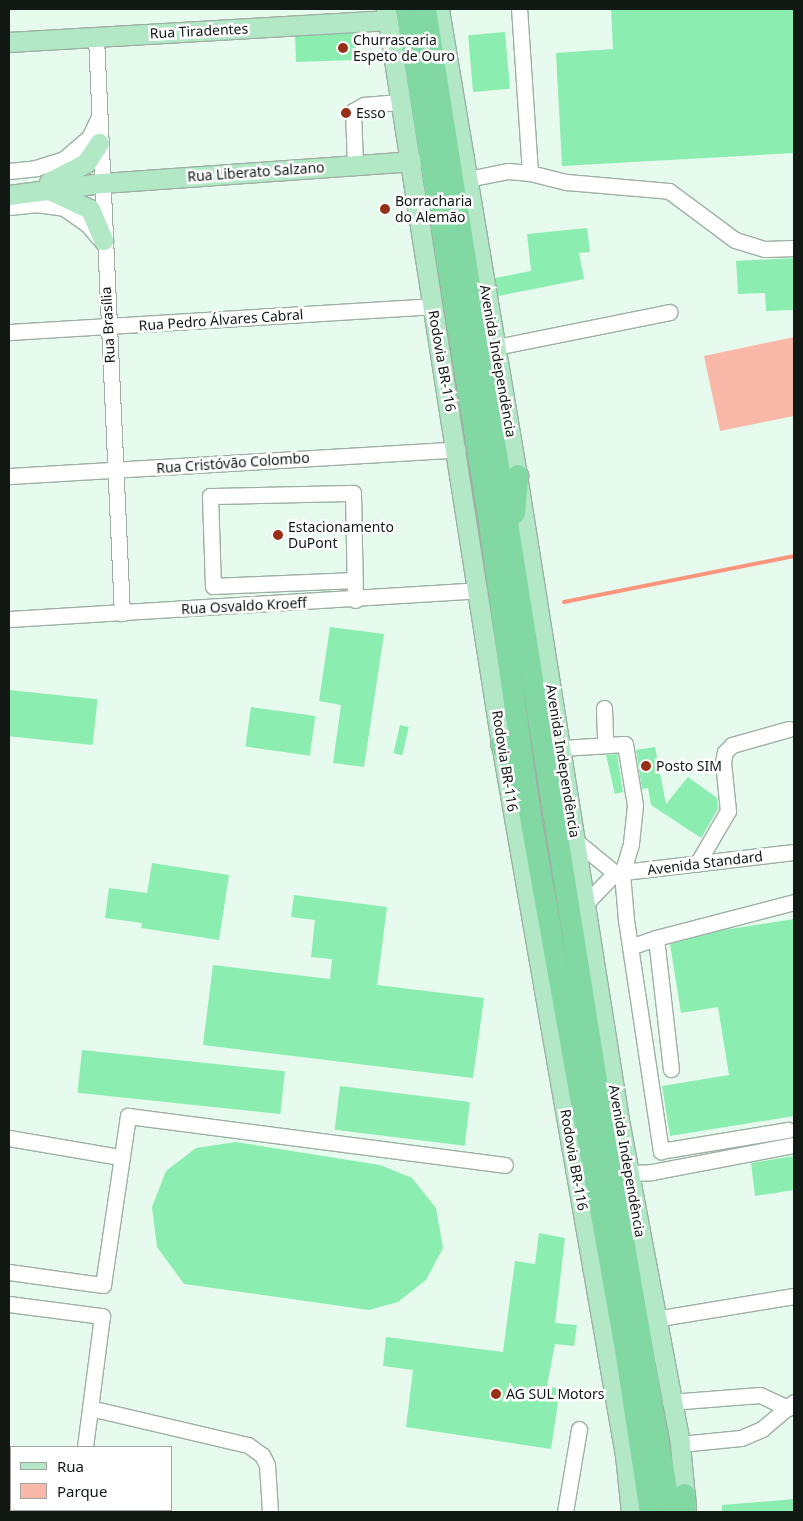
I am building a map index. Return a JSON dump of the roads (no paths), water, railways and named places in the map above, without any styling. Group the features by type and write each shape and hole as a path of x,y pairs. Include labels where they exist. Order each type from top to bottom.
{"highway":[{"name":"Rodovia BR-116","path":"406,9 489,522 529,810 625,1349 650,1512"},
{"path":"425,9 603,1124 670,1512"},
{"path":"511,546 517,475"},
{"path":"501,744 529,810"}],"main road":[{"name":"Avenida Independência","path":"439,9 562,748 629,1173 670,1402 680,1444 685,1506"},
{"name":"Rua Tiradentes","path":"9,42 387,15"},
{"name":"Rodovia BR-116","path":"387,15 412,161 432,306 457,449 501,744 620,1427 631,1512"},
{"path":"9,194 46,187 86,163 99,143"},
{"name":"Rua Liberato Salzano","path":"46,187 412,161"},
{"path":"9,185 46,187 90,210 104,244"}],"street":[{"path":"519,9 530,173"},
{"name":"Rua Brasília","path":"96,37 99,143 122,613"},
{"path":"355,165 353,111 364,105 402,102"},
{"path":"9,171 36,168 64,159 90,136 98,118"},
{"path":"468,179 508,171 530,173 567,182 668,191 734,240 765,249 794,248"},
{"path":"9,207 36,204 64,208 94,231 104,244"},
{"name":"Rua Pedro Álvares Cabral","path":"9,332 432,306"},
{"path":"496,346 670,312"},
{"name":"Rua Cristóvão Colombo","path":"9,476 457,449"},
{"path":"354,580 213,586 210,496 353,493 355,600"},
{"name":"Rua Osvaldo Kroeff","path":"9,619 355,600 479,590"},
{"path":"604,708 605,745"},
{"path":"696,864 728,811 723,762 725,752 732,745 789,729"},
{"path":"562,748 625,744 634,806 631,844 618,873 586,903"},
{"path":"576,841 618,873 661,1151 788,1130"},
{"name":"Avenida Standard","path":"618,873 794,852"},
{"path":"630,947 656,938 794,902"},
{"path":"656,938 671,1069"},
{"path":"9,1272 104,1285 120,1157 128,1116 505,1165"},
{"path":"9,1138 120,1157"},
{"path":"629,1173 652,1172 794,1145"},
{"path":"655,1318 794,1296"},
{"path":"9,1304 102,1316 85,1446"},
{"path":"670,1402 731,1395 760,1395 791,1405"},
{"path":"680,1444 741,1438 762,1428 791,1405"},
{"path":"90,1408 248,1445 262,1455 267,1465 270,1512"},
{"path":"565,1512 579,1429"}],"waterway":[{"path":"564,602 794,556"}],"place":[{"name":"Churrascaria Espeto de Ouro","path":"343,48"},
{"name":"Esso","path":"346,113"},
{"name":"Borracharia do Alemão","path":"385,209"},
{"name":"Estacionamento DuPont","path":"278,535"},
{"name":"Posto SIM","path":"646,766"},
{"name":"AG SUL Motors","path":"496,1394"}]}
